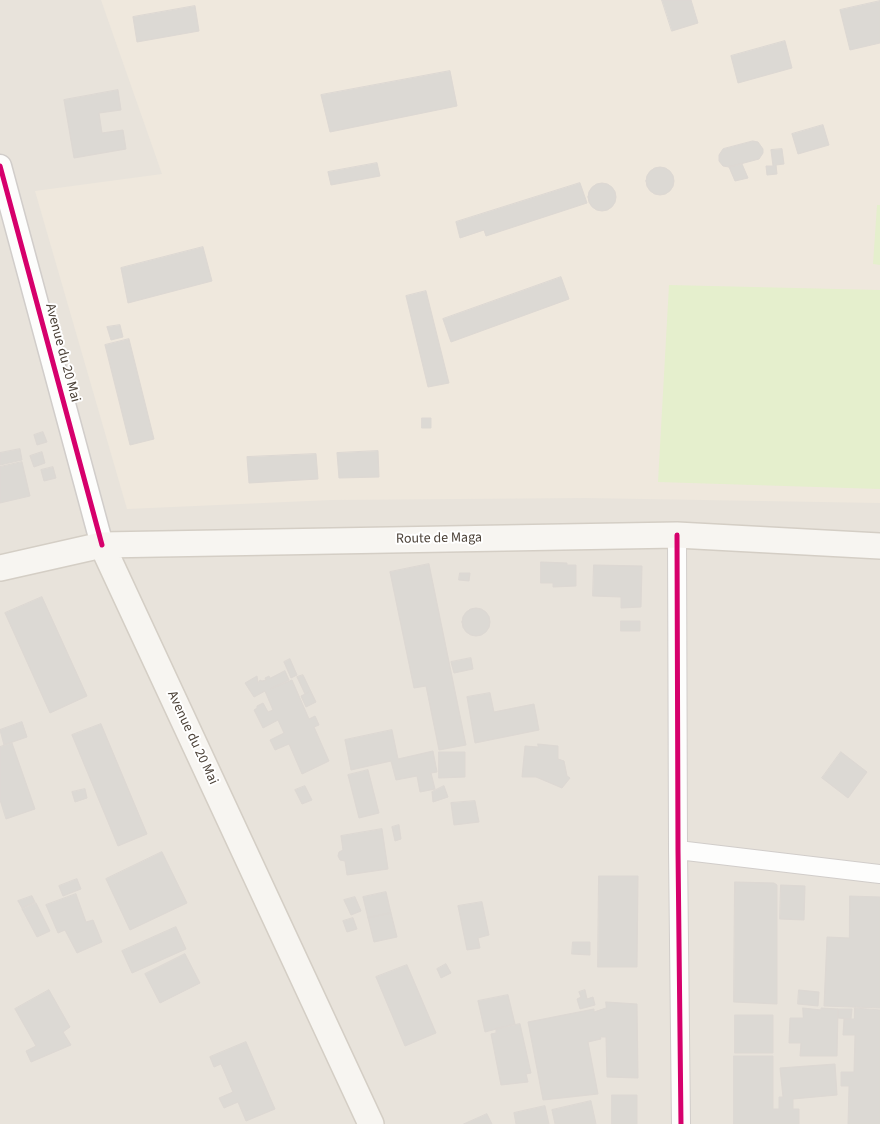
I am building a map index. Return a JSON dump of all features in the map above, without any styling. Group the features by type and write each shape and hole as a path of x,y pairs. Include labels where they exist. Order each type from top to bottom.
{"main road":[{"name":"Route de Maga","path":"0,568 102,545 677,535 880,546"},
{"name":"Avenue du 20 Mai","path":"102,545 372,1124"}],"street":[{"name":"Avenue du 20 Mai","path":"0,169 102,545"},
{"path":"677,535 681,1124"},
{"path":"678,850 880,874"}],"shaded area":[{"path":"0,0 880,0 880,1124 0,1124"},
{"path":"101,0 880,0 880,503 585,498 331,500 127,509 35,191 162,174"}],"green space":[{"path":"877,205 880,205 880,265 873,264"},
{"path":"669,285 880,290 880,489 658,482"}],"building":[{"path":"662,0 691,0 698,23 672,31"},
{"path":"880,1 880,43 850,50 840,10"},
{"path":"195,6 199,31 137,42 133,17"},
{"path":"785,41 792,68 738,83 731,56"},
{"path":"450,71 457,106 330,132 321,95"},
{"path":"118,90 121,110 99,113 102,133 123,130 126,149 74,158 64,100"},
{"path":"823,125 829,145 798,154 792,134"},
{"path":"753,141 758,142 763,149 759,159 729,167 723,166 719,161 719,155 723,149"},
{"path":"782,149 784,164 776,165 777,174 767,175 766,166 773,166 771,150"},
{"path":"377,163 380,176 331,185 328,172"},
{"path":"742,164 748,178 735,181 729,167"},
{"path":"660,167 670,171 674,181 670,191 660,195 650,191 646,181 650,171"},
{"path":"580,183 587,203 486,236 484,230 460,238 456,222"},
{"path":"602,183 612,187 616,197 612,207 602,211 592,207 588,197 592,187"},
{"path":"203,247 212,281 128,303 121,268"},
{"path":"561,277 569,299 451,342 443,319"},
{"path":"426,291 449,383 428,387 406,296"},
{"path":"120,325 123,337 111,340 107,327"},
{"path":"129,339 154,439 130,445 105,345"},
{"path":"422,418 431,418 431,428 422,428"},
{"path":"43,432 47,442 37,445 34,435"},
{"path":"20,449 22,460 0,465 0,453"},
{"path":"378,451 379,477 339,478 337,453"},
{"path":"42,452 45,463 34,467 30,456"},
{"path":"316,454 318,479 249,483 247,457"},
{"path":"22,462 30,496 0,503 0,467"},
{"path":"53,467 56,478 44,481 41,470"},
{"path":"541,562 576,565 576,586 553,587 553,583 541,583"},
{"path":"429,564 466,745 439,750 426,686 414,688 390,572"},
{"path":"594,565 642,566 641,607 621,608 621,597 593,596"},
{"path":"460,573 470,573 469,581 459,580"},
{"path":"42,597 87,696 50,713 5,613"},
{"path":"476,608 486,612 490,622 486,632 476,636 466,632 462,622 466,612"},
{"path":"621,621 640,621 640,631 621,631"},
{"path":"471,658 473,669 454,673 451,662"},
{"path":"290,659 297,675 291,678 284,662"},
{"path":"285,671 289,680 270,689 292,680 309,719 315,716 316,718 319,725 314,727 329,761 302,774 289,744 275,750 270,740 284,733 278,720 263,728 254,710 263,703 268,712 273,710 265,691 254,697 245,683 257,676 258,683 260,680 266,680 265,678 269,676 270,678"},
{"path":"303,675 316,702 306,707 301,696 305,694 297,677"},
{"path":"490,693 494,712 534,704 539,730 475,743 467,697"},
{"path":"22,722 27,737 4,745 0,730"},
{"path":"101,724 147,834 118,846 72,735"},
{"path":"392,730 398,759 433,751 437,772 431,773 435,789 420,792 417,776 396,780 391,761 351,770 345,740"},
{"path":"12,743 35,809 6,819 0,800 0,747"},
{"path":"538,744 558,746 558,759 564,761 567,776 570,778 562,788 536,777 522,777 525,746 538,747"},
{"path":"439,752 465,752 465,777 439,778"},
{"path":"841,752 867,772 848,798 822,778"},
{"path":"368,770 379,813 359,818 348,775"},
{"path":"305,786 312,800 302,804 295,790"},
{"path":"444,786 448,797 433,802 432,792"},
{"path":"85,789 87,798 75,802 72,792"},
{"path":"475,801 479,822 454,825 451,803"},
{"path":"399,825 401,839 395,841 392,827"},
{"path":"382,829 388,869 347,875 345,861 340,860 338,856 339,852 343,850 341,836"},
{"path":"162,852 187,903 130,930 106,879"},
{"path":"599,876 638,876 637,967 598,967"},
{"path":"77,879 81,889 63,896 59,886"},
{"path":"735,882 774,883 777,885 777,1004 734,1002"},
{"path":"781,885 805,886 804,920 780,919"},
{"path":"386,892 391,913 368,918 363,897"},
{"path":"76,894 86,922 93,920 102,942 77,953 65,930 58,933 46,905"},
{"path":"32,896 35,902 22,908 18,901"},
{"path":"850,896 880,897 880,1008 824,1006 827,937 849,938"},
{"path":"355,897 361,911 351,915 344,900"},
{"path":"482,902 489,935 478,938 480,948 467,950 458,906"},
{"path":"36,903 50,931 37,937 22,909"},
{"path":"391,913 397,937 374,942 368,918"},
{"path":"353,918 357,929 347,932 343,921"},
{"path":"176,927 186,949 132,973 122,951"},
{"path":"573,942 590,942 590,955 572,954"},
{"path":"185,954 200,983 160,1003 145,974"},
{"path":"446,964 451,973 441,978 437,969"},
{"path":"407,965 436,1033 405,1046 376,977"},
{"path":"49,990 70,1027 63,1032 71,1045 31,1062 26,1051 36,1046 15,1009"},
{"path":"585,990 587,999 593,997 595,1005 580,1009 577,999 581,997 579,992"},
{"path":"799,990 819,992 818,1006 798,1004"},
{"path":"508,995 515,1024 485,1032 478,1001"},
{"path":"606,1002 637,1004 638,1078 607,1077 606,1037 600,1037 601,1039 588,1042 598,1094 543,1100 528,1022 594,1009 594,1012 606,1008"},
{"path":"803,1008 838,1009 837,1056 800,1056 801,1043 789,1043 790,1018 803,1018"},
{"path":"855,1008 880,1010 880,1124 848,1124 849,1086 841,1086 841,1072 854,1072 855,1035 843,1035 844,1019 854,1019"},
{"path":"838,1009 852,1009 851,1019 838,1018"},
{"path":"735,1015 773,1015 773,1053 735,1053"},
{"path":"520,1024 531,1073 526,1074 528,1082 501,1085 491,1034 496,1033 496,1029"},
{"path":"246,1042 275,1109 246,1121 238,1102 224,1108 219,1098 233,1092 221,1064 214,1067 210,1057"},
{"path":"734,1056 773,1056 773,1109 779,1109 779,1097 783,1097 780,1068 835,1064 837,1095 793,1099 793,1109 799,1109 799,1124 734,1124"},
{"path":"612,1095 637,1095 637,1124 612,1124"},
{"path":"591,1101 596,1124 555,1124 552,1110"},
{"path":"545,1106 549,1124 516,1124 514,1113"},
{"path":"487,1114 492,1124 464,1124"}],"cycle path":[{"path":"0,166 102,545"},
{"path":"677,535 681,1124"}]}
